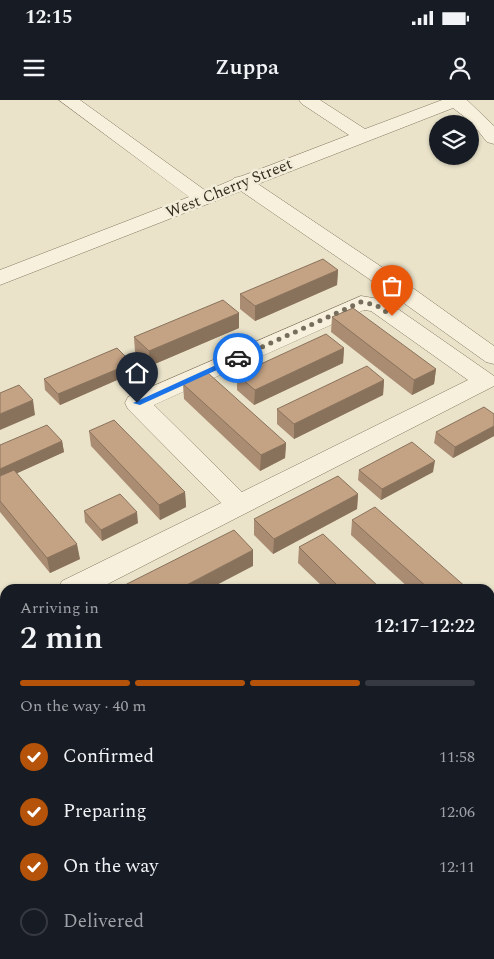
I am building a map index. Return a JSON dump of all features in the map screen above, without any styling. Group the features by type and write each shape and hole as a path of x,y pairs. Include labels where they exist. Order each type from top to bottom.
{"street":[{"path":"68,100 204,199"},
{"path":"308,100 363,136"},
{"path":"456,100 476,117 494,138"},
{"name":"West Cherry Street","path":"0,278 204,199 241,182 456,100"},
{"path":"241,182 402,292 494,358"},
{"path":"82,584 484,382 376,305 361,302 137,403 238,504"}],"building":[{"path":"323,259 338,270 255,306 240,294"},
{"path":"223,300 239,313 149,351 134,337"},
{"path":"353,308 436,369 414,380 332,317"},
{"path":"326,334 344,348 255,390 237,375"},
{"path":"117,348 132,363 58,394 44,379"},
{"path":"367,366 384,380 294,424 277,409"},
{"path":"208,373 286,443 261,455 183,384"},
{"path":"19,385 33,400 0,414 0,393"},
{"path":"484,407 494,414 494,426 455,447 436,432"},
{"path":"114,420 185,492 159,505 89,431"},
{"path":"47,425 62,441 0,469 0,445"},
{"path":"412,442 435,461 382,489 359,470"},
{"path":"14,470 77,544 47,558 0,501 0,476"},
{"path":"338,476 358,494 274,539 254,519"},
{"path":"120,494 137,512 101,530 84,511"},
{"path":"375,507 462,584 423,584 352,520"},
{"path":"234,530 253,550 188,584 127,584"},
{"path":"323,534 376,584 336,584 299,547"}],"way so far":[{"path":"238,358 361,302 376,305 392,316"}],"route":[{"path":"137,403 238,358"}]}
